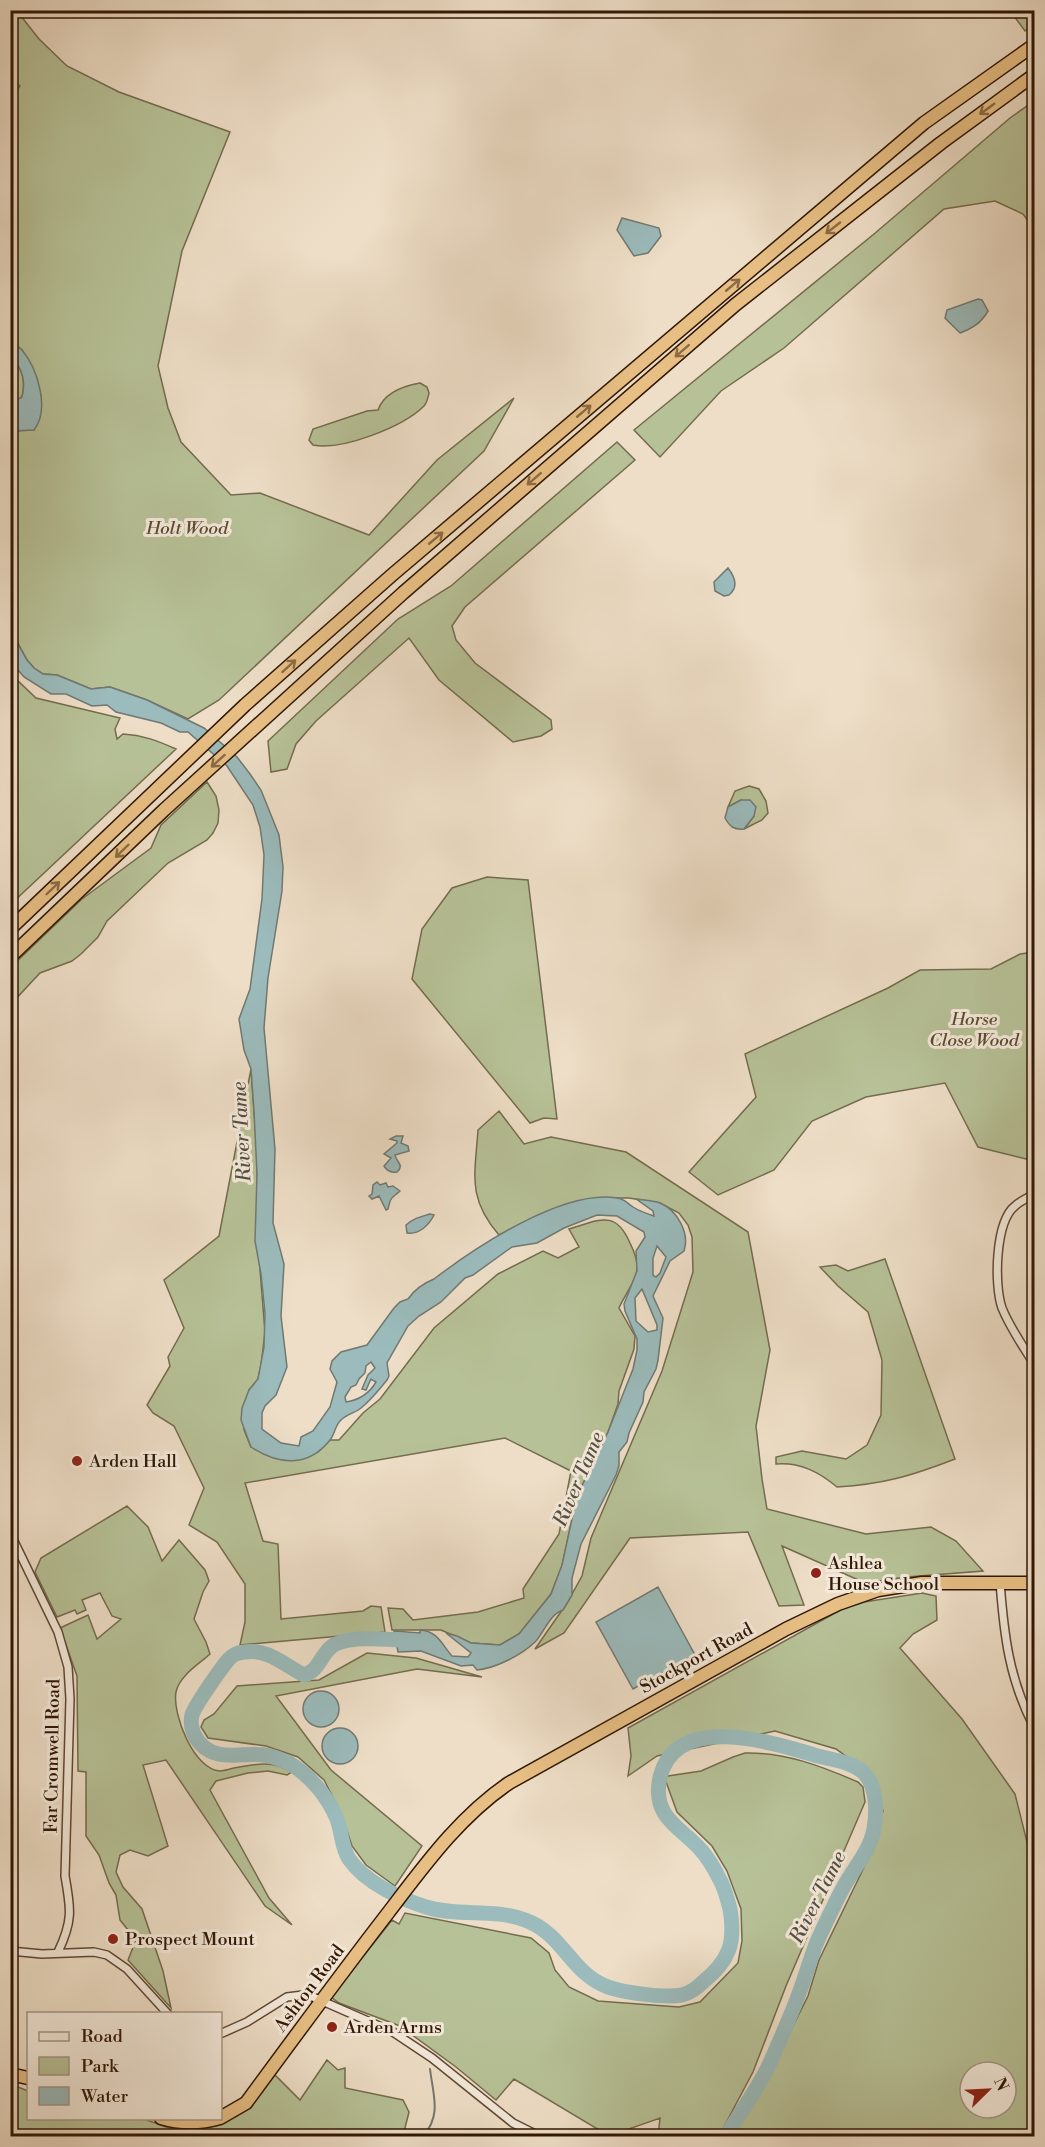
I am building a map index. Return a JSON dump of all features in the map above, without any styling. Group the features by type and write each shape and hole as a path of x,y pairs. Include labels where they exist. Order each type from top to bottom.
{"highway":[{"path":"10,929 245,705 392,575 924,123 1035,45"},
{"path":"10,957 164,810 403,593 735,305 941,143 1035,75"},
{"name":"Stockport Road","path":"419,1871 476,1808 509,1783 820,1612 870,1593 922,1583 1035,1583"},
{"name":"Ashton Road","path":"222,2117 246,2103 419,1871"},
{"path":"10,2074 27,2078"},
{"name":"Ashton Road","path":"172,2120 188,2123 212,2120"}],"street":[{"path":"1035,1194 1013,1207 999,1237 997,1277 1002,1306 1016,1335 1035,1364"},
{"name":"Far Cromwell Road","path":"10,1533 58,1632 68,1667 70,1699 65,1876 70,1904 70,1920 58,1952"},
{"path":"1000,1582 1004,1636 1009,1660 1019,1693 1035,1727"},
{"path":"10,1951 42,1954 94,1952 107,1955 127,1969 167,2012"},
{"path":"222,2033 247,2022 286,1996 303,1995 393,2032 432,2058 513,2123 539,2136"}],"green space":[{"name":"Holt Wood","path":"11,11 17,11 39,39 67,66 119,92 230,132 182,251 158,366 168,408 181,442 231,495 260,493 369,535 437,460 514,398 484,451 219,700 188,719 147,700 110,687 91,689 57,675 43,674 27,660 11,630 11,431 34,430 40,417 41,396 36,377 22,350 11,342 10,82 17,90 20,86 10,76"},
{"path":"1014,11 1034,11 1034,23 1025,31 1014,16"},
{"path":"1034,101 1034,229 1023,214 995,201 944,209 784,348 721,391 660,457 634,430 874,234 1010,118"},
{"path":"10,357 21,370 24,386 22,397 11,403"},
{"path":"420,383 427,387 429,393 426,403 402,422 355,441 325,446 313,445 309,440 313,429 367,411 378,410 385,399 395,391"},
{"path":"617,442 635,460 465,607 452,626 456,640 475,663 551,720 552,729 541,736 513,742 439,680 409,638 316,721 296,744 287,769 271,772 268,741 398,619 451,586"},
{"path":"11,671 15,678 36,698 120,718 115,729 117,739 123,734 137,736 176,749 11,904"},
{"path":"207,782 216,796 219,810 218,823 207,840 168,863 107,921 98,937 81,954 72,961 40,973 11,1004 11,967 82,899 151,848 161,825"},
{"path":"749,786 759,789 766,801 768,813 762,820 744,829 754,816 741,800 728,807 735,791"},
{"path":"487,877 528,880 557,1119 544,1118 530,1123 412,979 422,929 452,888"},
{"name":"Horse Close Wood","path":"1034,952 1034,1161 978,1147 945,1083 866,1097 812,1121 774,1170 718,1195 689,1172 756,1097 745,1054 888,988 920,970 991,969 1020,954"},
{"path":"251,1069 257,1155 259,1257 265,1332 258,1379 249,1390 244,1430 251,1447 318,1452 330,1440 339,1440 363,1413 380,1399 434,1328 498,1274 543,1251 558,1258 579,1247 569,1229 597,1221 612,1221 624,1232 633,1249 637,1263 636,1275 619,1308 635,1336 634,1349 619,1391 618,1404 608,1432 577,1496 562,1566 551,1594 519,1634 500,1645 471,1643 441,1630 392,1630 388,1608 403,1609 413,1620 478,1612 524,1598 523,1589 559,1534 571,1471 505,1438 245,1483 263,1541 278,1544 281,1619 363,1611 371,1606 381,1607 385,1632 240,1645 245,1622 245,1584 217,1542 189,1525 204,1488 174,1426 153,1413 147,1405 170,1366 168,1357 184,1328 164,1280 219,1236"},
{"path":"499,1111 524,1144 551,1137 626,1152 748,1232 770,1350 756,1426 767,1509 866,1534 931,1527 956,1541 983,1571 906,1577 865,1583 782,1546 804,1605 779,1606 748,1532 630,1538 564,1633 535,1649 567,1603 582,1576 591,1538 662,1371 693,1272 692,1237 688,1225 679,1213 660,1203 629,1198 597,1198 522,1223 499,1235 482,1209 475,1186 475,1173 478,1130"},
{"path":"885,1259 955,1459 897,1478 837,1487 809,1469 776,1464 776,1457 802,1451 846,1459 867,1445 881,1415 882,1360 868,1312 820,1267 836,1265 848,1271"},
{"path":"127,1506 148,1527 162,1561 179,1540 205,1570 209,1581 194,1619 210,1654 185,1676 176,1692 181,1726 194,1751 210,1768 220,1771 249,1765 270,1764 292,1772 287,1775 268,1771 248,1773 216,1781 210,1790 269,1898 292,1925 265,1906 166,1760 143,1765 168,1846 148,1856 130,1850 120,1855 116,1872 123,1887 142,1909 163,1971 171,2008 128,1960 136,1940 120,1920 116,1895 99,1855 86,1836 86,1772 78,1771 77,1676 60,1628 88,1615 97,1639 121,1619 112,1616 100,1593 82,1600 86,1610 77,1614 75,1610 57,1617 35,1572 41,1558"},
{"path":"922,1593 936,1596 937,1620 913,1634 900,1648 962,1719 1015,1794 1034,1870 1034,2136 733,2136 775,2062 808,1996 819,1960 868,1859 883,1811 874,1777 836,1749 775,1731 657,1756 628,1776 631,1756 628,1728 844,1608 864,1602"},
{"path":"367,1653 416,1658 482,1677 417,1669 276,1696 331,1770 422,1846 395,1886 366,1865 352,1846 341,1813 324,1780 298,1757 266,1746 208,1738 201,1727 204,1720 214,1714 237,1686 319,1680"},
{"path":"745,1753 789,1758 844,1776 858,1782 863,1787 865,1802 786,1986 753,2072 719,2136 658,2136 660,2118 609,2136 514,2079 496,2100 400,2026 339,2003 331,1997 392,1920 399,1924 405,1913 531,1938 549,1953 555,1970 569,1987 598,2001 679,2007 700,2002 738,1963 742,1941 741,1909 727,1871 712,1846 677,1812 665,1779 668,1776 701,1771"},
{"path":"327,2060 338,2070 345,2068 345,2088 403,2100 409,2112 403,2136 11,2136 11,2084 27,2091 27,2120 147,2120 169,2128 187,2129 206,2127 236,2116 251,2105 274,2074 300,2100"}],"water":[{"path":"622,218 659,228 661,236 648,253 634,256 617,230"},
{"path":"978,299 982,300 988,311 976,325 960,333 945,318 947,310"},
{"path":"11,342 28,358 37,378 41,412 34,430 11,431 11,403 22,397 24,386 21,370 11,357"},
{"path":"728,568 735,585 729,595 724,596 715,591 714,582"},
{"path":"10,630 27,660 43,674 57,675 91,689 110,687 147,700 204,728 237,757 250,774 261,790 279,835 283,867 282,891 268,978 264,1028 275,1149 273,1223 284,1264 281,1316 287,1367 276,1395 265,1406 262,1413 262,1429 281,1443 299,1446 301,1437 313,1431 330,1407 337,1382 330,1369 332,1361 341,1352 367,1345 394,1308 420,1287 521,1223 572,1202 595,1198 624,1200 638,1210 654,1216 653,1211 636,1199 657,1202 672,1211 681,1223 685,1237 684,1251 670,1261 653,1296 663,1318 656,1369 644,1392 643,1402 627,1442 619,1452 619,1466 616,1475 581,1544 572,1578 572,1595 563,1610 551,1619 536,1641 508,1660 477,1670 473,1665 461,1666 421,1651 398,1652 394,1631 420,1633 420,1630 426,1631 439,1639 452,1656 468,1657 471,1653 446,1633 471,1643 500,1645 519,1634 551,1594 562,1565 577,1496 608,1432 633,1369 637,1339 624,1304 637,1271 636,1251 645,1237 644,1232 617,1216 597,1215 564,1228 537,1243 512,1247 473,1275 465,1278 441,1302 408,1326 387,1363 389,1376 387,1380 365,1405 339,1422 332,1438 321,1449 312,1455 292,1461 272,1457 251,1447 241,1420 242,1408 249,1390 258,1379 264,1347 265,1313 255,1241 257,1174 251,1069 244,1050 239,1019 250,989 262,899 264,855 260,827 253,805 227,766 188,732 180,732 161,723 116,712 107,705 92,706 66,694 51,694 24,677 11,662","holes":["657,1246 666,1257 656,1277 653,1275 653,1258","642,1289 657,1330 648,1332 636,1321 635,1298","371,1362 375,1368 368,1375 362,1389 366,1390 371,1379 376,1382 363,1396 346,1402 345,1397 365,1373 366,1366"]},
{"path":"741,800 750,800 756,807 754,816 744,829 733,827 725,818 728,807"},
{"path":"403,1136 401,1143 408,1146 409,1151 395,1155 400,1167 397,1172 393,1172 384,1166 391,1158 384,1154 397,1143 390,1139"},
{"path":"377,1182 380,1185 386,1183 388,1187 393,1186 400,1191 392,1198 386,1210 379,1196 372,1199 369,1196 372,1194 373,1185"},
{"path":"434,1215 423,1228 407,1233 406,1225 414,1219"},
{"path":"658,1587 695,1655 633,1689 596,1622"},
{"path":"321,1691 334,1696 339,1709 334,1722 321,1727 308,1722 303,1709 308,1696"},
{"path":"340,1728 353,1733 358,1746 353,1759 340,1764 327,1759 322,1746 327,1733"}],"waterway":[{"name":"River Tame","path":"416,1641 357,1639 336,1644 329,1649 316,1667 304,1675 261,1652 236,1654 229,1659 194,1710 191,1721 193,1733 210,1751 228,1755 271,1756 289,1763 304,1774 318,1787 333,1811 349,1859 364,1875 384,1889 416,1904 438,1910 501,1914 525,1920 549,1934 584,1973 608,1987 655,1995 674,1996 691,1992 719,1967 725,1959 731,1942 732,1921 721,1882 704,1853 671,1822 661,1806 659,1783 667,1760 682,1746 703,1739 726,1737 751,1739 849,1764 859,1769 868,1779 874,1792 876,1808 874,1829 869,1845 843,1888 818,1940 794,2007 769,2065 726,2136"},
{"path":"423,2136 433,2120 435,2104 430,2069"}],"place":[{"name":"Arden Hall","path":"77,1461"},
{"name":"Ashlea House School","path":"816,1573"},
{"name":"Prospect Mount","path":"113,1939"},
{"name":"Arden Arms","path":"332,2027"}]}
